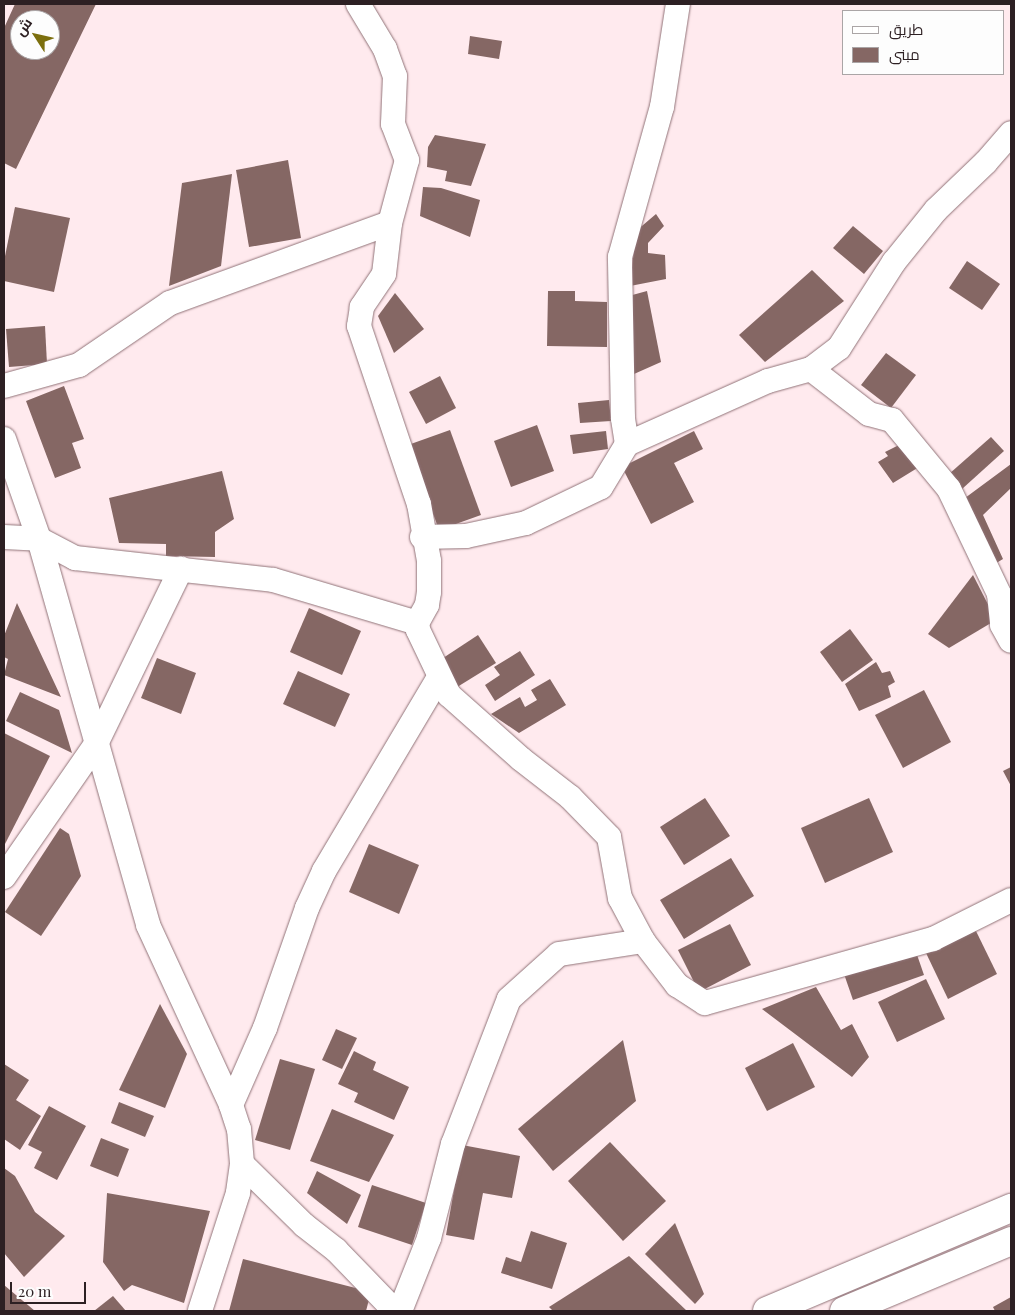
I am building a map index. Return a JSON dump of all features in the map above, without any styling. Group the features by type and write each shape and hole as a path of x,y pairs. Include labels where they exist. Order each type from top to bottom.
{"main road":[{"path":"767,1311 1011,1208"},
{"path":"844,1311 1011,1241"}],"street":[{"path":"358,4 385,49 395,76 393,124 407,160 390,223 384,274 362,307 358,326 403,452 419,504 422,537 429,561 427,605 417,623"},
{"path":"627,444 623,418 620,257 662,107 678,4"},
{"path":"422,537 466,536 526,524 601,487 627,444 768,381 811,369 839,348 894,262 936,210 986,162 1011,133"},
{"path":"4,386 79,364 170,303 390,223"},
{"path":"811,369 869,414 892,420 949,489 999,594 1002,625 1011,641"},
{"path":"4,439 38,539 148,925 232,1106 239,1129 242,1164 229,1226 200,1311"},
{"path":"4,537 38,539 75,558 273,580 417,623"},
{"path":"4,877 96,744 181,569"},
{"path":"417,623 448,695 570,797 610,837 620,898 643,941 677,985 705,1003 933,939 1011,900"},
{"path":"232,1106 265,1028 307,908 324,870 440,677"},
{"path":"400,1311 429,1238 453,1144 509,999 559,954 643,941"},
{"path":"242,1164 304,1225 336,1250 395,1311"}],"building":[{"path":"15,4 96,4 16,169 4,163 4,28 10,15 10,60 60,60 60,10 12,10"},
{"path":"470,36 502,41 499,59 468,54"},
{"path":"435,135 486,144 471,186 445,181 447,171 427,167 428,147"},
{"path":"288,160 301,238 249,247 236,170"},
{"path":"232,174 221,266 169,286 182,183"},
{"path":"423,187 441,188 480,200 470,237 420,216"},
{"path":"15,207 70,218 54,292 4,281 4,261"},
{"path":"656,214 664,226 648,243 648,253 665,255 666,279 630,286 636,231"},
{"path":"853,226 883,251 864,274 833,248"},
{"path":"967,261 1000,284 982,310 949,288"},
{"path":"812,270 844,301 765,362 739,335"},
{"path":"548,291 575,291 575,301 607,302 607,347 547,346"},
{"path":"647,291 661,362 634,374 625,297"},
{"path":"395,293 424,329 394,353 378,316"},
{"path":"45,326 47,364 9,367 6,329"},
{"path":"886,353 916,375 891,408 861,385"},
{"path":"440,376 456,408 426,424 409,392"},
{"path":"64,386 84,439 72,443 81,468 55,478 26,401"},
{"path":"609,400 611,421 580,423 578,403"},
{"path":"537,425 554,471 511,487 494,441"},
{"path":"450,430 481,515 439,530 408,445"},
{"path":"606,431 608,449 573,454 570,435"},
{"path":"694,431 703,449 674,463 694,502 651,524 622,467"},
{"path":"991,437 1004,451 962,489 949,474"},
{"path":"903,443 919,467 893,483 878,462 888,456 885,452"},
{"path":"1011,464 1011,488 983,515 1003,559 993,565 965,498"},
{"path":"222,471 234,519 215,532 215,557 166,556 166,544 119,543 109,498"},
{"path":"973,575 996,620 949,648 928,634"},
{"path":"17,603 61,697 4,675 8,659 4,657 4,636"},
{"path":"309,608 361,631 342,675 290,652"},
{"path":"850,629 873,660 842,682 820,652"},
{"path":"478,635 496,663 454,689 437,662"},
{"path":"520,651 535,675 495,701 485,685 500,675 494,667"},
{"path":"157,658 196,673 181,714 141,698"},
{"path":"876,662 882,673 890,671 895,682 888,686 891,697 859,711 845,684"},
{"path":"298,671 350,694 335,727 283,704"},
{"path":"550,679 566,705 519,733 491,714 520,697 525,707 537,700 531,690"},
{"path":"924,690 951,742 903,768 875,715"},
{"path":"20,692 59,710 72,753 6,721"},
{"path":"4,733 50,756 4,846"},
{"path":"1011,767 1011,786 1003,771"},
{"path":"705,798 730,836 684,865 660,827"},
{"path":"869,798 893,852 825,883 801,828"},
{"path":"60,828 69,834 81,876 41,936 5,912"},
{"path":"369,844 419,865 399,914 349,892"},
{"path":"731,858 754,896 684,939 660,900"},
{"path":"730,924 751,965 699,992 678,950"},
{"path":"975,929 997,974 948,999 926,953"},
{"path":"915,949 924,975 853,1000 844,974"},
{"path":"926,979 945,1019 897,1042 878,1002"},
{"path":"816,987 841,1030 852,1024 869,1057 852,1077 762,1009"},
{"path":"160,1004 187,1054 165,1108 119,1090"},
{"path":"336,1029 357,1038 342,1069 322,1060"},
{"path":"623,1040 636,1101 553,1171 518,1129"},
{"path":"793,1043 815,1087 767,1111 745,1068"},
{"path":"354,1051 376,1062 373,1070 409,1087 394,1120 354,1102 358,1093 338,1084"},
{"path":"280,1059 315,1069 290,1150 255,1140"},
{"path":"4,1064 29,1080 16,1100 41,1116 20,1150 4,1139"},
{"path":"119,1102 154,1116 145,1137 111,1123"},
{"path":"49,1106 86,1126 57,1180 34,1168 42,1152 28,1145"},
{"path":"332,1109 394,1135 369,1182 310,1161"},
{"path":"101,1138 129,1149 118,1177 90,1166"},
{"path":"610,1142 666,1201 623,1241 568,1181"},
{"path":"462,1145 520,1156 512,1198 483,1193 474,1240 446,1235"},
{"path":"4,1168 15,1176 35,1212 65,1236 24,1277 4,1253"},
{"path":"317,1171 361,1195 347,1224 307,1193"},
{"path":"372,1185 426,1203 412,1245 358,1227"},
{"path":"107,1193 210,1211 184,1303 132,1285 124,1291 103,1262"},
{"path":"675,1223 704,1294 695,1304 645,1254"},
{"path":"531,1231 567,1243 552,1289 501,1273 506,1257 521,1262"},
{"path":"629,1256 687,1311 553,1311 549,1307"},
{"path":"243,1259 371,1292 366,1311 229,1311"},
{"path":"4,1285 35,1311 4,1311"},
{"path":"113,1296 126,1311 94,1311"},
{"path":"1011,1297 1011,1311 995,1311 993,1307"}]}
